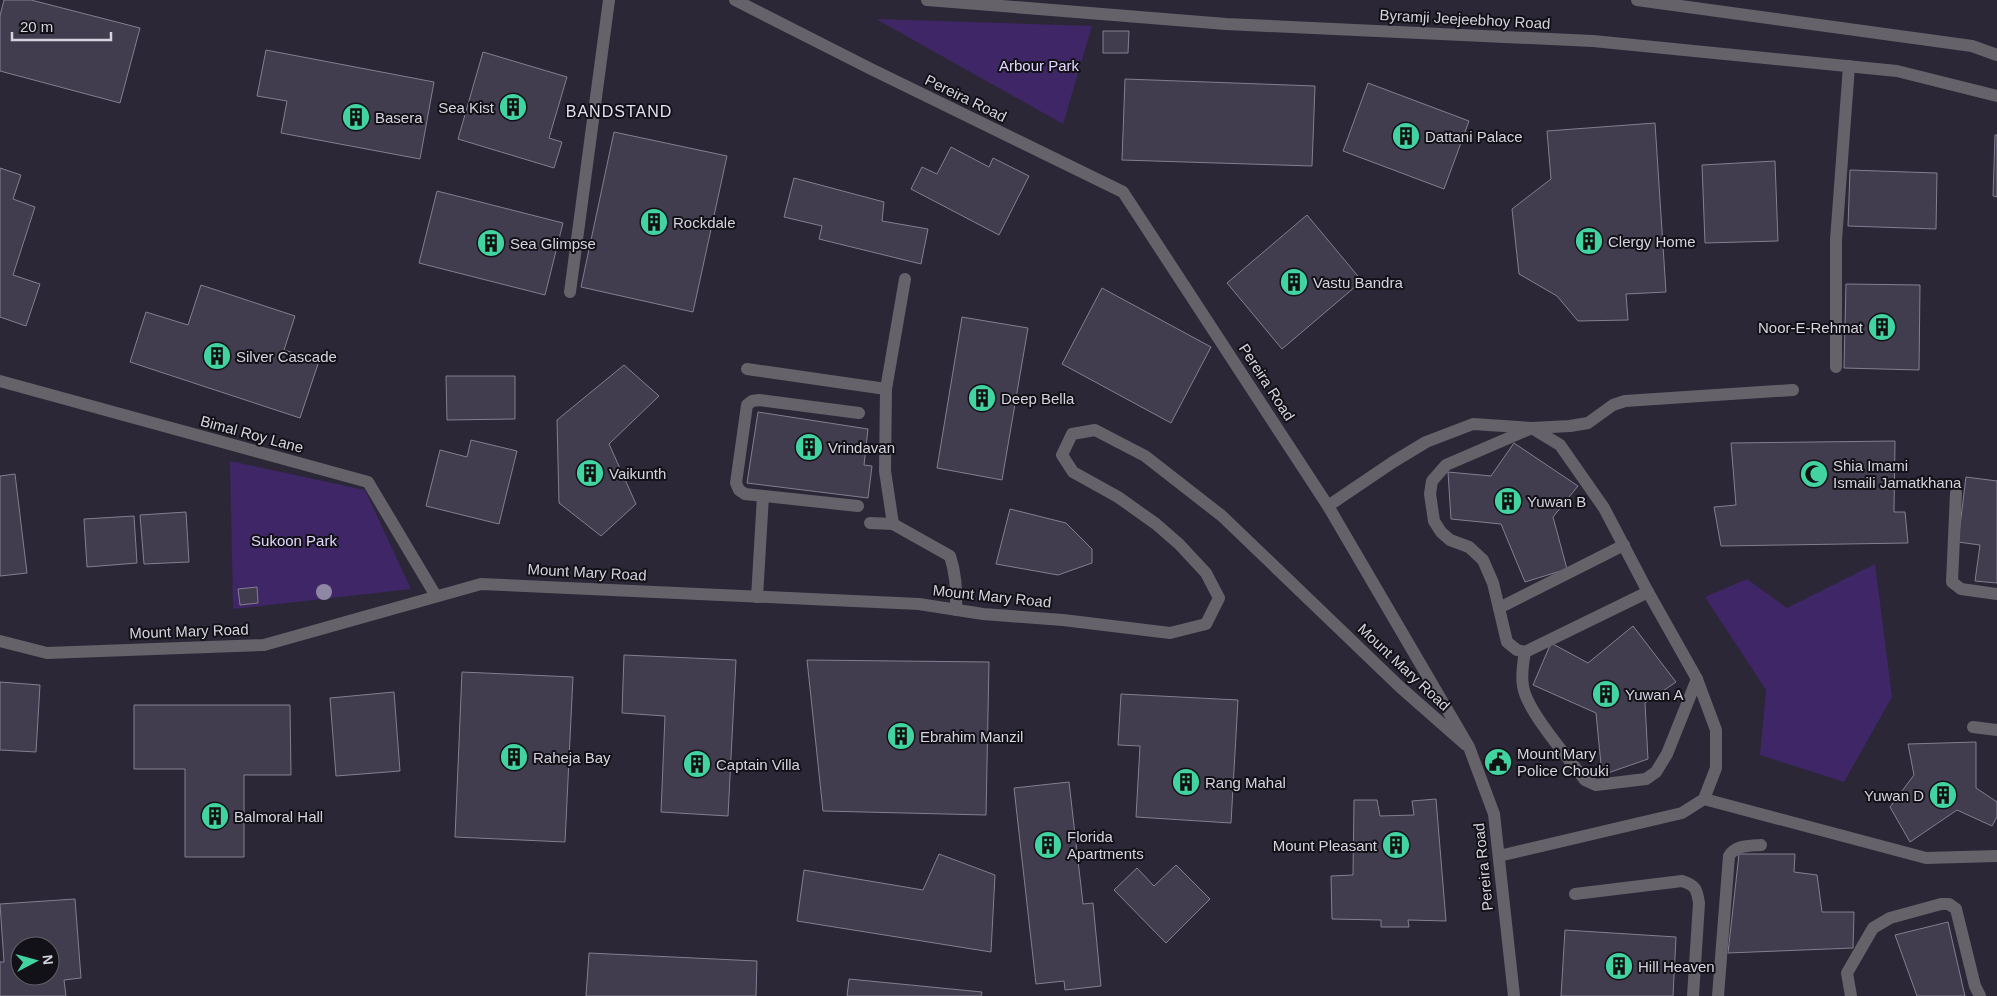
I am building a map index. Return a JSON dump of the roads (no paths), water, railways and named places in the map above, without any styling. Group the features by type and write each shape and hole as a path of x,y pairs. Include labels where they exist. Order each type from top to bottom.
{"street":[{"path":"570,292 609,0"},
{"name":"Pereira Road","path":"735,0 871,69 1123,192 1328,506 1469,747 1494,814 1514,996"},
{"name":"Byramji Jeejeebhoy Road","path":"927,0 1226,24 1593,41 1897,71 1997,96"},
{"path":"1637,0 1972,46 1997,55"},
{"path":"1836,367 1836,240 1849,66"},
{"path":"893,524 885,471 886,389 905,279"},
{"path":"747,369 886,389"},
{"name":"Bimal Roy Lane","path":"0,381 368,482 436,596"},
{"path":"1328,506 1426,442 1473,424 1532,428 1570,426 1588,423 1613,405 1625,401 1794,390"},
{"path":"858,506 744,494 739,490 736,482 747,405 752,401 759,400 859,412"},
{"path":"1499,856 1682,813 1704,799 1716,768 1716,730 1697,680 1604,508 1560,445 1532,428"},
{"path":"1532,428 1446,465 1432,481 1430,494 1434,521 1441,532 1450,540 1469,547 1483,560 1491,577 1507,642 1517,650 1525,652 1648,592"},
{"name":"Mount Mary Road","path":"0,641 46,653 264,645 481,584 919,604 956,610 1170,633 1206,624 1218,598 1206,574 1179,544 1156,524 1118,497 1073,472 1062,455 1072,434 1095,430 1145,456 1222,516 1400,687 1469,747"},
{"path":"1956,493 1952,582 1961,589 1997,594"},
{"path":"757,597 764,496"},
{"path":"870,523 893,524 950,556 955,571 956,610"},
{"path":"1499,608 1624,545"},
{"path":"1525,652 1522,673 1523,688 1528,704 1585,780 1596,785 1646,779 1656,772 1667,754 1697,680"},
{"path":"1973,727 1997,730"},
{"path":"1704,799 1926,858 1997,856"},
{"path":"1718,996 1729,856 1733,850 1740,847 1762,845"},
{"path":"1575,894 1682,881 1691,883 1697,891 1699,903 1693,996"},
{"path":"1851,996 1847,973 1873,928 1890,918 1941,904 1949,904 1956,909 1975,986 1980,996"}],"place":[{"name":"Sea Kist","path":"513,107"},
{"name":"Basera","path":"356,117"},
{"name":"Dattani Palace","path":"1406,136"},
{"name":"Rockdale","path":"654,222"},
{"name":"Clergy Home","path":"1589,241"},
{"name":"Sea Glimpse","path":"491,243"},
{"name":"Vastu Bandra","path":"1294,282"},
{"name":"Noor-E-Rehmat","path":"1882,327"},
{"name":"Silver Cascade","path":"217,356"},
{"name":"Deep Bella","path":"982,398"},
{"name":"Vrindavan","path":"809,447"},
{"name":"Vaikunth","path":"590,473"},
{"name":"Shia Imami Ismaili Jamatkhana","path":"1814,474"},
{"name":"Yuwan B","path":"1508,501"},
{"name":"Yuwan A","path":"1606,694"},
{"name":"Ebrahim Manzil","path":"901,736"},
{"name":"Raheja Bay","path":"514,757"},
{"name":"Mount Mary Police Chouki","path":"1498,762"},
{"name":"Captain Villa","path":"697,764"},
{"name":"Rang Mahal","path":"1186,782"},
{"name":"Yuwan D","path":"1943,795"},
{"name":"Balmoral Hall","path":"215,816"},
{"name":"Florida Apartments","path":"1048,845"},
{"name":"Mount Pleasant","path":"1396,845"},
{"name":"Hill Heaven","path":"1619,966"}],"district":[{"name":"BANDSTAND","path":"619,111"}],"park label":[{"name":"Arbour Park","path":"1039,65"},
{"name":"Sukoon Park","path":"294,540"}]}
